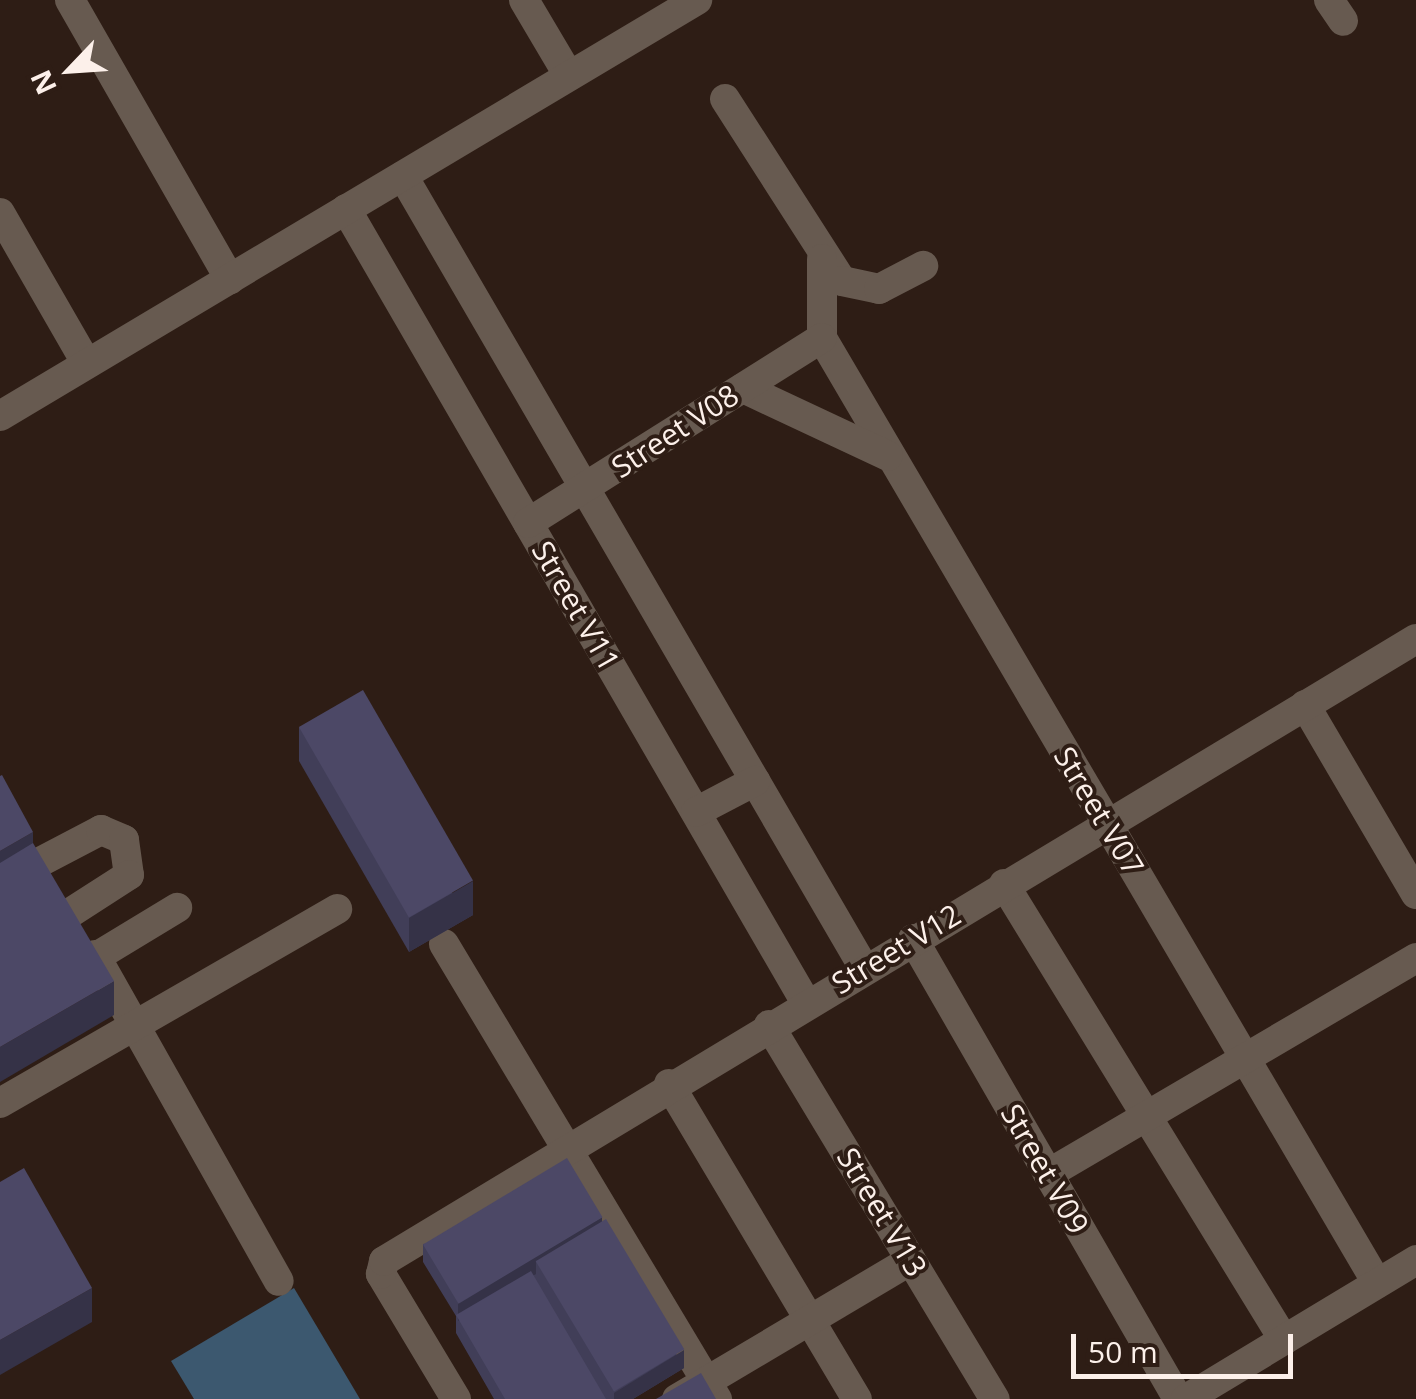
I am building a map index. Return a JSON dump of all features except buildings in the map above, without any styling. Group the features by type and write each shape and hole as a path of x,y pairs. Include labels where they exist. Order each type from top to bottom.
{"street":[{"path":"70,0 230,279"},
{"path":"524,0 570,76"},
{"path":"0,416 697,0"},
{"path":"724,99 822,260 860,290 923,266"},
{"path":"403,176 864,968"},
{"name":"Street V11","path":"346,209 806,1003"},
{"path":"0,213 87,364"},
{"path":"822,260 822,338"},
{"name":"Street V08","path":"528,523 822,338"},
{"name":"Street V07","path":"822,338 1378,1283"},
{"path":"743,388 888,456"},
{"name":"Street V12","path":"456,1399 380,1266 563,1148 1416,639"},
{"path":"1305,705 1416,894"},
{"path":"696,812 756,781"},
{"path":"19,828 279,1281"},
{"path":"40,862 113,828 134,867 112,887 70,913"},
{"path":"1004,884 1284,1340"},
{"path":"96,957 165,915 112,887"},
{"path":"0,1103 134,1030 337,909"},
{"name":"Street V09","path":"913,939 1178,1399"},
{"path":"444,944 563,1148 712,1390"},
{"path":"1048,1174 1416,958"},
{"name":"Street V13","path":"769,1025 995,1399"},
{"path":"669,1084 857,1399"},
{"path":"677,1399 712,1390 809,1319 911,1260"},
{"path":"1186,1399 1416,1260"}],"water":[{"path":"294,1288 360,1399 194,1399 171,1361"}]}
